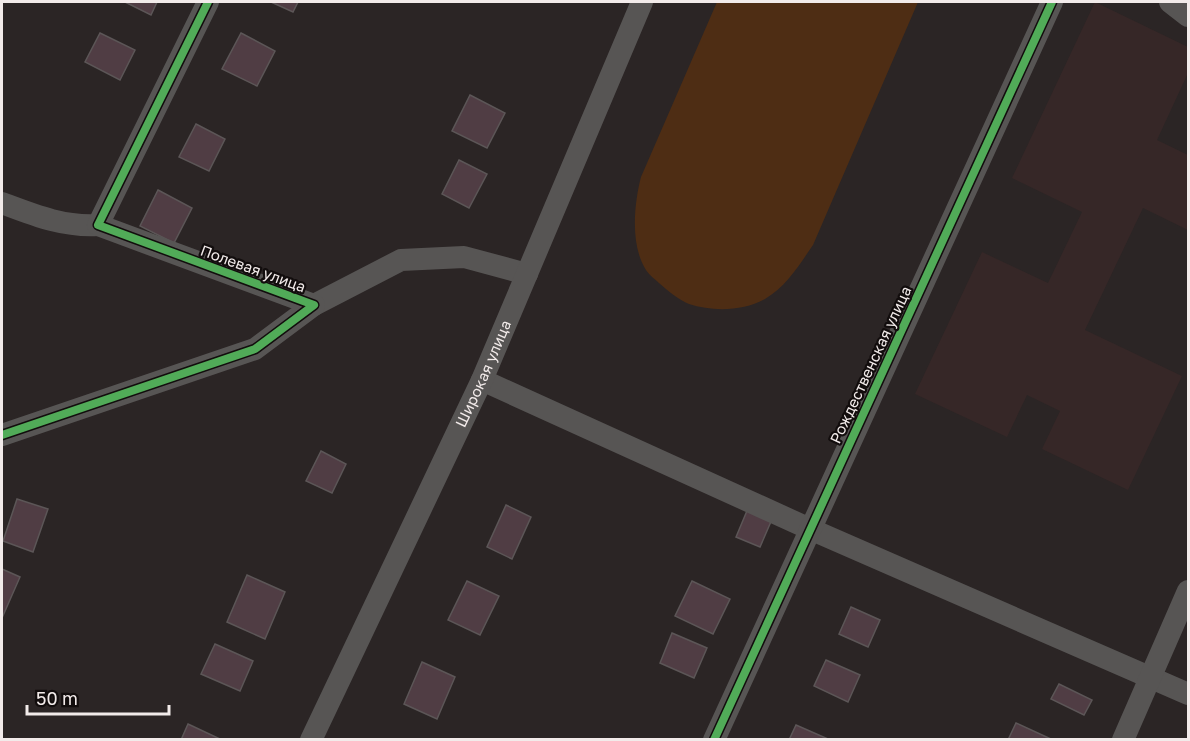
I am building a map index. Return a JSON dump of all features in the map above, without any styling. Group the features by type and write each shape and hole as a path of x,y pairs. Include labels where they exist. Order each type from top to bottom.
{"street":[{"path":"98,225 208,2"},
{"name":"Широкая улица","path":"311,740 482,380 642,2"},
{"name":"Рождественская улица","path":"714,740 1052,2"},
{"path":"1170,2 1188,16"},
{"name":"Полевая улица","path":"2,203 58,223 78,226 98,225 314,305"},
{"path":"314,305 401,260 464,257 527,274"},
{"name":"Полевая улица","path":"2,435 255,349 314,305"},
{"path":"482,380 810,530 1188,694"},
{"path":"1123,740 1188,591"}],"shaded area":[{"path":"717,2 918,2 813,245 792,275 773,294 748,306 728,309 698,307 689,304 673,295 652,277 646,270 637,249 635,224 641,177"},
{"path":"1095,2 1188,47 1188,73 1157,140 1188,155 1188,230 1143,208 1085,330 1182,376 1128,490 1042,449 1060,411 1027,395 1007,437 915,394 982,252 1048,283 1082,212 1012,178"}],"building":[{"path":"125,2 157,2 151,15"},
{"path":"271,2 298,2 293,12"},
{"path":"100,33 135,50 120,80 85,62"},
{"path":"241,33 275,51 257,86 222,69"},
{"path":"470,95 505,113 487,148 452,131"},
{"path":"196,124 225,139 209,171 179,157"},
{"path":"459,160 487,174 469,208 442,194"},
{"path":"158,190 192,208 174,243 140,226"},
{"path":"321,451 346,464 332,493 306,481"},
{"path":"17,499 48,509 33,552 3,541"},
{"path":"506,505 531,517 512,559 487,547"},
{"path":"749,506 773,517 760,547 736,537"},
{"path":"2,569 20,577 2,618"},
{"path":"247,575 285,592 265,639 227,622"},
{"path":"467,581 499,596 480,635 448,620"},
{"path":"692,581 730,599 713,634 675,616"},
{"path":"851,607 880,620 868,647 839,634"},
{"path":"672,633 707,648 694,678 660,663"},
{"path":"215,644 253,661 240,691 201,674"},
{"path":"826,660 860,675 848,702 814,686"},
{"path":"422,662 455,677 437,719 404,704"},
{"path":"1059,684 1092,700 1084,715 1051,699"},
{"path":"1016,723 1053,740 1008,740"},
{"path":"188,724 220,739 220,740 181,740"},
{"path":"796,725 828,739 828,740 789,740"}],"cycle path":[{"path":"2,435 255,349 314,305 98,225 208,2"},
{"path":"714,740 1052,2"}]}
